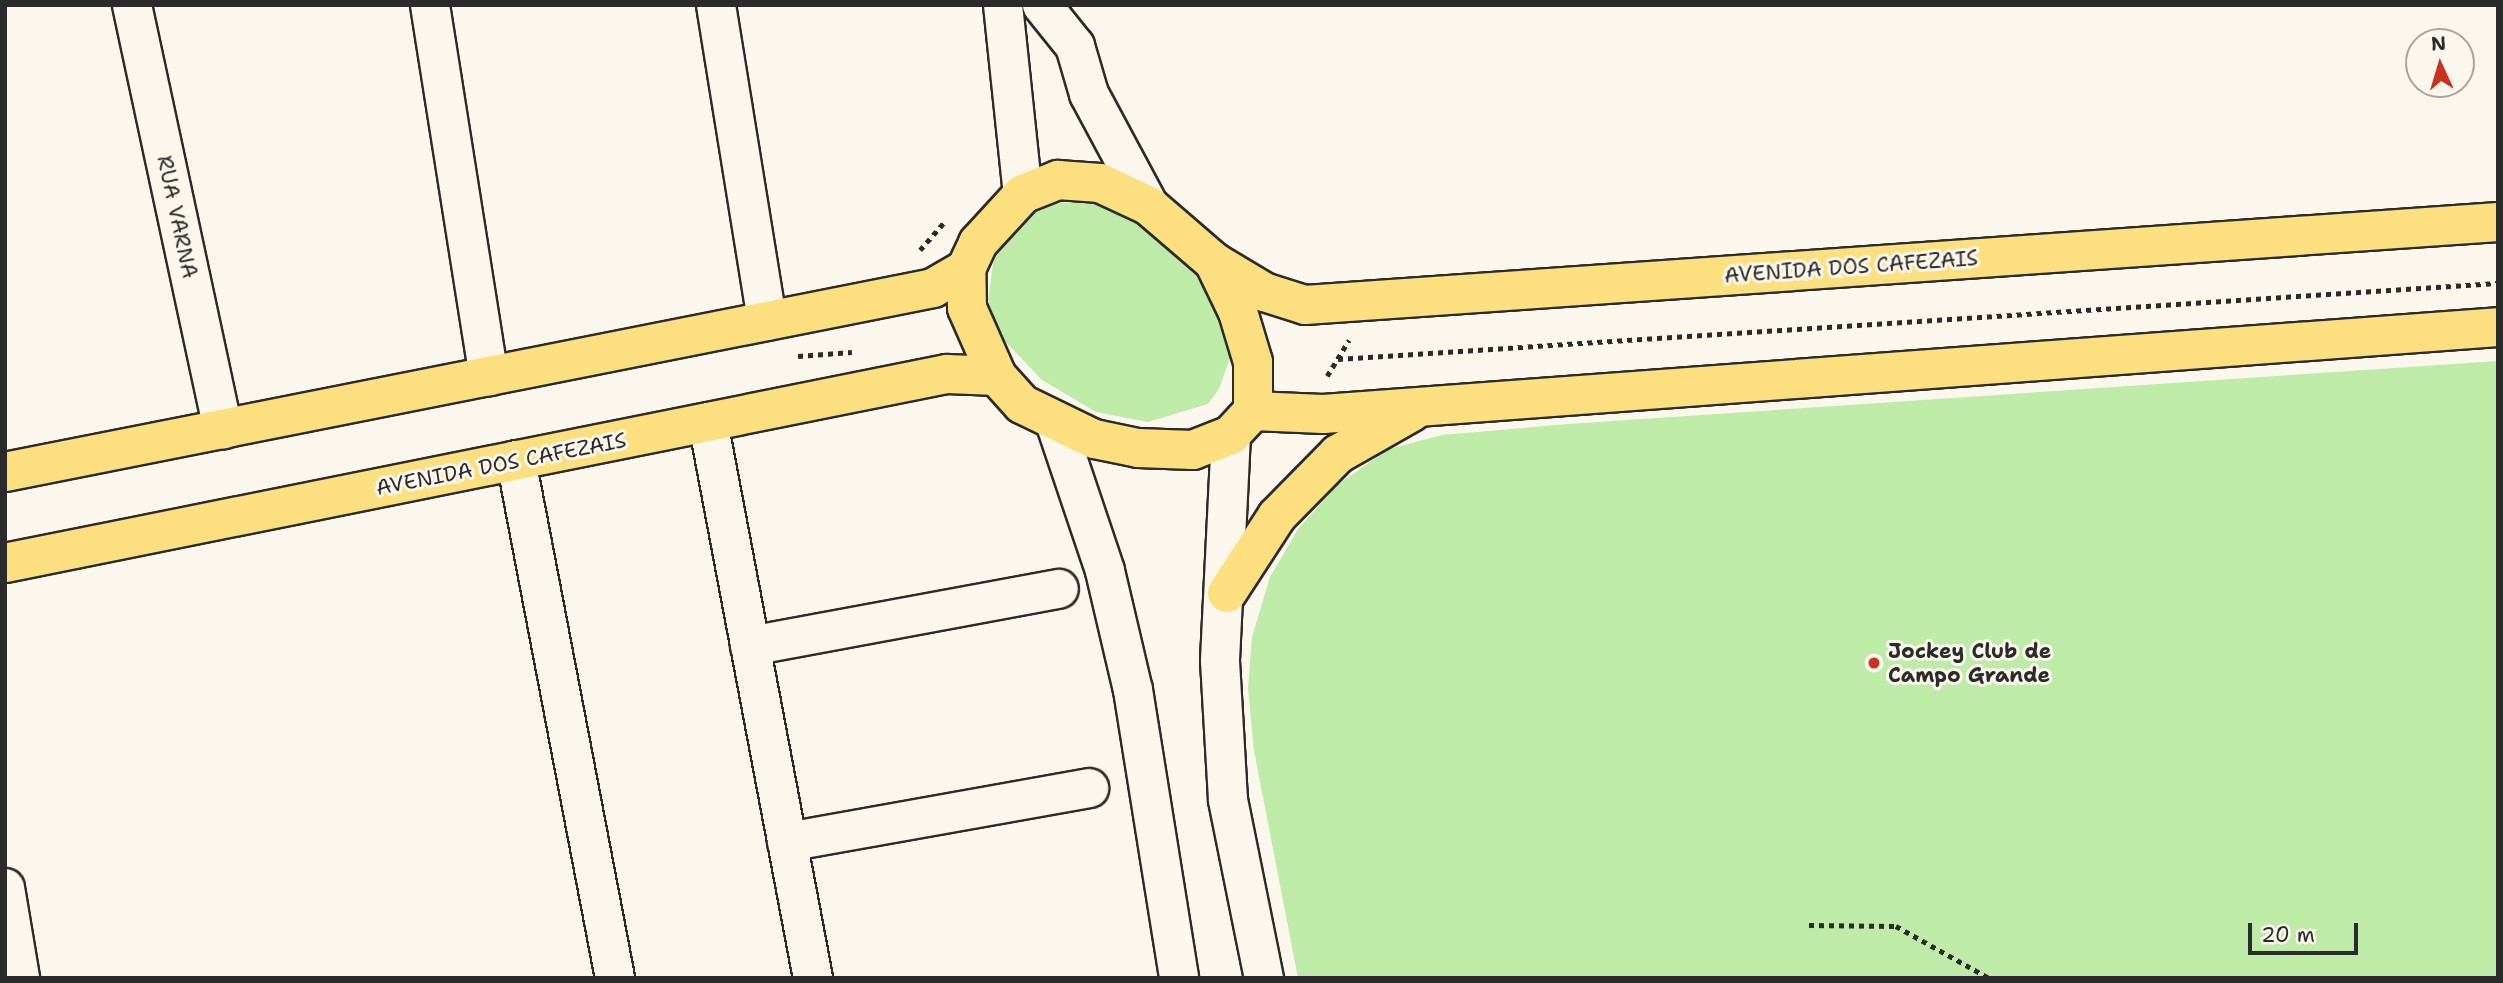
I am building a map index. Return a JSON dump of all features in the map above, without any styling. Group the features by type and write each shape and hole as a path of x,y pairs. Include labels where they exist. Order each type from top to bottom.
{"main road":[{"path":"1242,423 1254,362 1238,312 1214,262 1149,206 1100,183 1058,180 1023,194 978,243 967,270 967,308 997,376 1022,404 1055,422 1094,439 1138,448 1193,450 1242,423 1423,405 2498,327"},
{"name":"AVENIDA DOS CAFEZAIS","path":"1214,262 1264,292 1305,306 2498,222"},
{"path":"5,472 933,288 967,270"},
{"name":"AVENIDA DOS CAFEZAIS","path":"5,563 947,374 997,376"},
{"path":"1227,593 1278,516 1338,454 1423,405"}],"street":[{"name":"RUA VARNA","path":"132,5 223,429"},
{"path":"430,5 489,376"},
{"path":"716,5 767,321"},
{"path":"1003,5 1023,194"},
{"path":"1042,5 1075,46 1089,94 1149,206"},
{"path":"708,422 813,978"},
{"path":"1055,422 1105,571 1133,690 1179,978"},
{"path":"1242,423 1220,661 1228,800 1264,978"},
{"path":"516,460 615,978"},
{"path":"750,646 1059,589"},
{"path":"787,842 1089,788"},
{"path":"5,888 20,978"}],"path":[{"path":"908,253 920,250 949,216"},
{"path":"1338,359 2498,283"},
{"path":"844,305 853,352"},
{"path":"1809,925 1896,926 1989,978"}],"green space":[{"path":"1086,201 1127,213 1205,273 1234,347 1219,389 1208,404 1148,422 1096,412 1042,380 999,335 988,300 993,264 1007,232 1023,214 1049,204"},
{"name":"Jockey Club de Campo Grande","path":"2498,361 2498,978 1298,978 1254,751 1248,688 1252,637 1270,577 1298,529 1337,485 1389,449 1442,435 1568,424"}],"place":[{"name":"Jockey Club de Campo Grande","path":"1874,663"}]}
